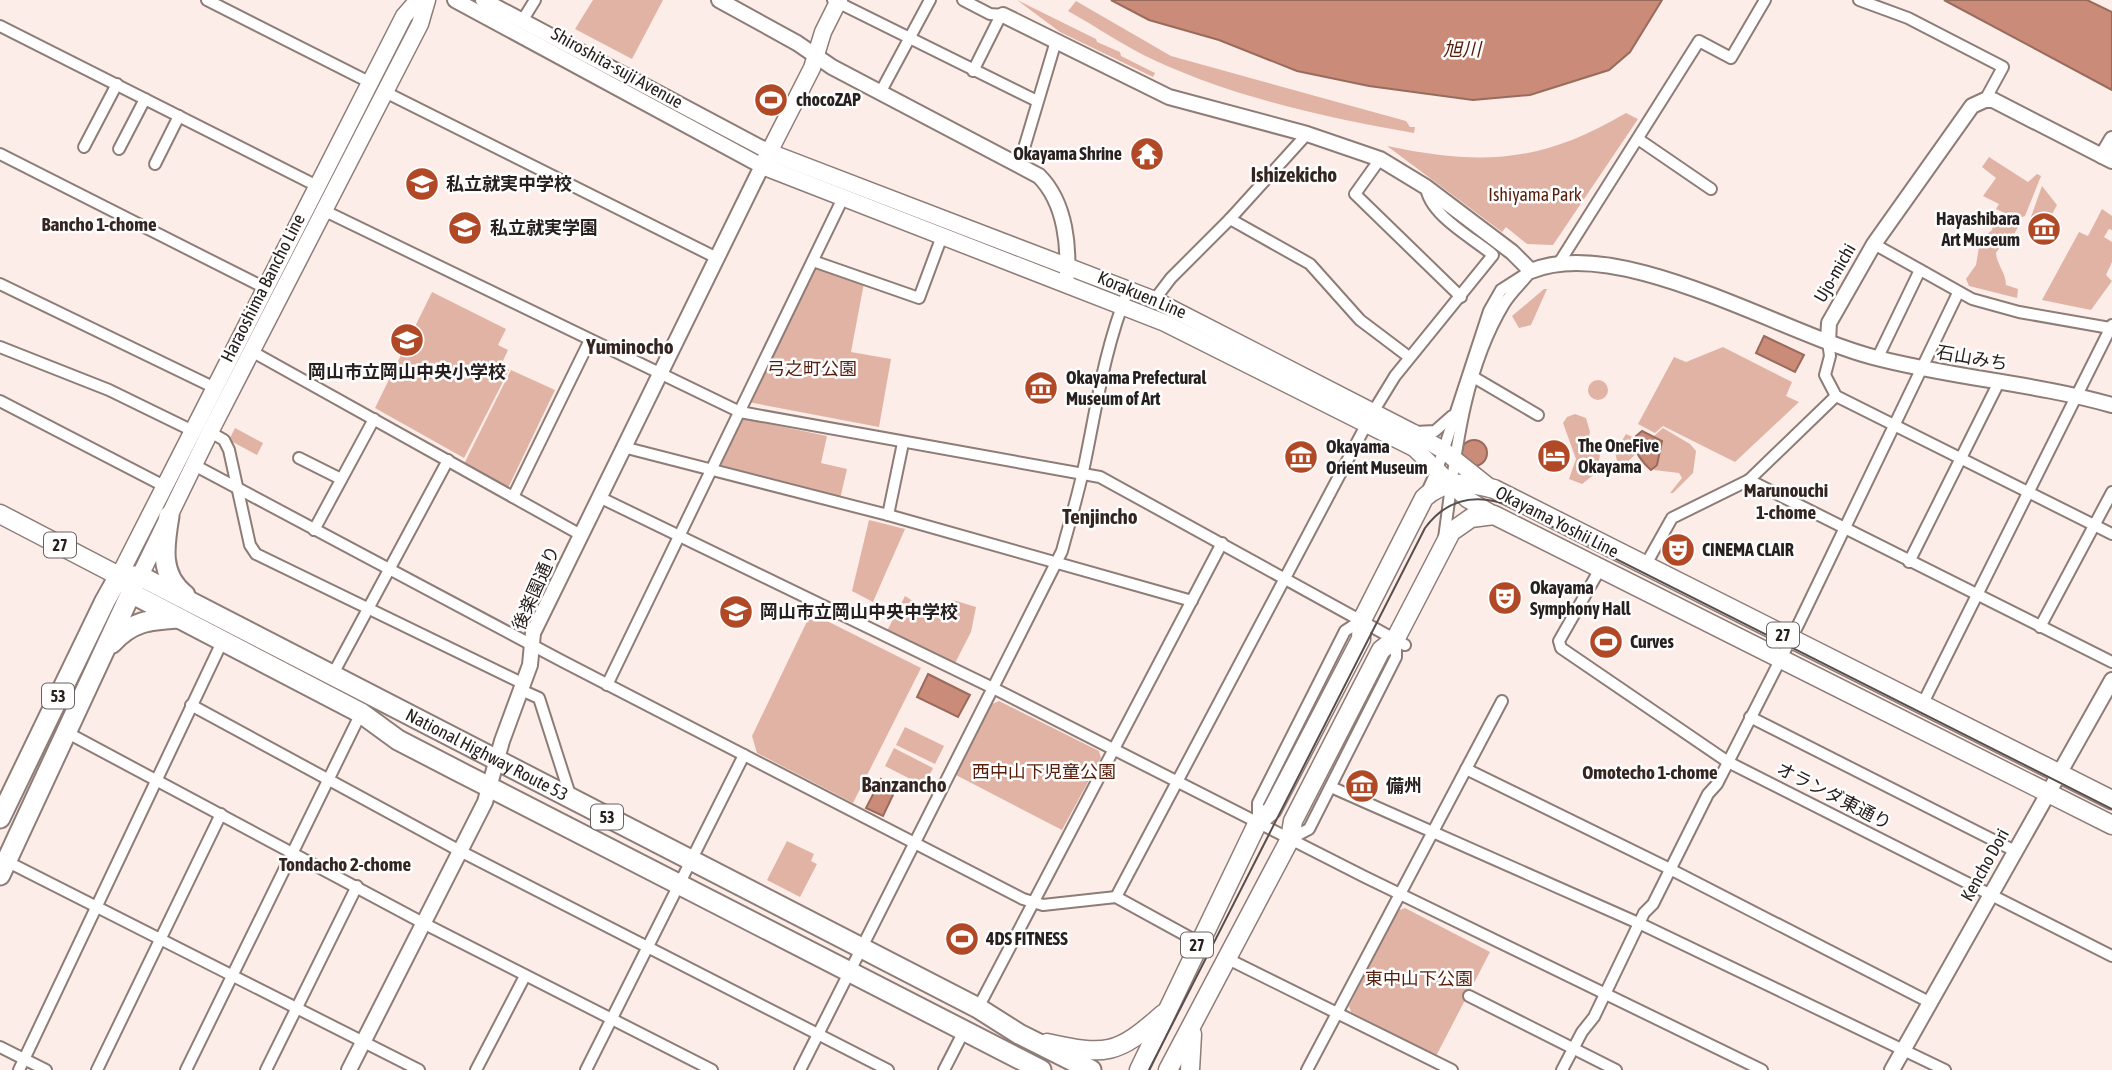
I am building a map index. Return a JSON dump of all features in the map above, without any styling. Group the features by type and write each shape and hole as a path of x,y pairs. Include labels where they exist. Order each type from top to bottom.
{"highway":[{"path":"169,516 164,547 166,567 177,589 192,601"},
{"name":"National Highway Route 53","path":"119,576 192,601 978,1007 1033,1041 1091,1070"},
{"name":"53","path":"0,818 82,643 119,576"},
{"name":"National Highway Route 53","path":"136,584 180,618 361,713 398,740 1041,1070"},
{"name":"53","path":"2,864 136,584"},
{"path":"104,652 130,625 150,620 180,618"}],"main road":[{"name":"Haraoshima Bancho Line","path":"119,576 166,487 253,352 325,211 378,88 404,16 418,0"},
{"name":"Haraoshima Bancho Line","path":"136,584 194,466 215,388 319,187 420,24 427,0"},
{"path":"766,159 816,56 836,1"},
{"name":"Korakuen Line","path":"766,159 843,198 1066,284 1124,298 1154,300 1370,418 1448,455 1494,489"},
{"name":"Korakuen Line","path":"766,159 1068,267 1124,298 1145,315 1370,418"},
{"name":"Korakuen Line","path":"1413,440 1437,470 1467,499 1494,515"},
{"path":"1424,498 1440,486 1451,484"},
{"name":"Okayama Yoshii Line","path":"1451,484 1475,484 1494,489 2112,800"},
{"name":"27","path":"1139,1070 1258,822 1272,810 1361,639 1362,620 1424,498"},
{"name":"27","path":"0,514 119,576"},
{"name":"Okayama Yoshii Line","path":"1168,1070 1290,839 1293,821 1381,650 1400,642 1443,544 1461,524 1471,518 1494,515 2112,825"},
{"path":"1033,1041 1087,1053 1104,1051 1137,1038 1167,1010"},
{"path":"1190,1070 1193,1020"}],"street":[{"path":"207,0 717,257"},
{"name":"Shiroshita-suji Avenue","path":"455,0 766,159"},
{"name":"Shiroshita-suji Avenue","path":"483,0 766,159"},
{"path":"522,21 536,0"},
{"path":"719,0 880,93 1039,176 1052,192 1069,247 1066,284"},
{"path":"880,93 930,0"},
{"path":"962,0 1056,41 1169,97 1307,134 1380,159 1426,187 1512,252 1531,271"},
{"path":"1559,263 1699,41 1731,58 1765,0"},
{"path":"1859,0 1909,18 2003,67 1985,100 1993,100 2107,158 2112,139"},
{"path":"836,1 1037,101"},
{"path":"973,71 1001,16"},
{"path":"0,26 319,187"},
{"path":"1018,165 1056,41"},
{"path":"84,147 117,85"},
{"path":"119,149 145,99"},
{"name":"Ujo-michi","path":"1828,342 1829,323 1874,244 1972,106 1985,100"},
{"path":"155,164 179,116"},
{"path":"1145,315 1171,278 1230,219 1307,134"},
{"path":"1638,139 1711,189"},
{"path":"0,154 267,289"},
{"name":"後楽園通り","path":"349,1070 485,802 496,759 530,665 533,633 766,159"},
{"path":"1380,159 1355,194 1461,297"},
{"path":"1116,897 1370,418 1409,357 1493,255 1442,214 1427,198 1426,187"},
{"path":"607,685 843,198"},
{"path":"325,211 740,412 1100,477 1400,642 1395,657 1308,829 1290,839"},
{"path":"1230,219 1310,264 1360,320 1409,357"},
{"path":"813,261 919,298 942,236"},
{"path":"1874,244 1958,293 2020,312 2111,326 1922,705"},
{"path":"1443,544 1451,484 1448,455 1455,412 1483,325 1495,299 1512,280 1559,263 1593,263 1704,291 1828,342 1830,356 1825,375 1836,396 2112,534"},
{"path":"1877,359 1920,270"},
{"path":"1424,498 1437,470 1457,439 1475,378 1504,304 1531,271"},
{"path":"0,284 215,388"},
{"path":"1562,1070 1605,996 1639,923 1671,869 1703,802 1728,762 1791,639 1958,293"},
{"path":"800,1070 1057,562 1082,474 1097,389 1124,298"},
{"path":"513,497 590,340"},
{"name":"石山みち","path":"1828,342 1877,359 1921,369 2076,395 2112,405"},
{"path":"0,347 224,440 250,545 256,554 539,698 571,798"},
{"path":"253,352 581,535"},
{"path":"1475,378 1538,415"},
{"path":"1909,562 1999,382"},
{"path":"1645,566 1672,518 1749,480 1836,396"},
{"path":"0,401 166,487"},
{"path":"1413,440 1447,423 1455,412"},
{"path":"314,530 374,419"},
{"path":"888,515 903,443"},
{"path":"623,447 888,515 1192,601"},
{"path":"299,458 341,479"},
{"path":"333,674 448,460"},
{"path":"194,466 914,845 1033,903 1116,897 1199,942"},
{"path":"1749,480 2112,662"},
{"path":"2040,627 2112,492"},
{"path":"599,498 993,688 1605,996 1762,1070"},
{"path":"978,1007 1222,543"},
{"name":"オランダ東通り","path":"1600,569 1561,645 1728,762 2112,956"},
{"path":"22,1065 223,640"},
{"name":"Kencho Dori","path":"1892,1070 2112,680"},
{"path":"1307,1070 1502,702"},
{"path":"191,705 460,850 888,1070"},
{"path":"186,1070 361,713"},
{"path":"1750,717 2015,851"},
{"path":"66,732 423,923 711,1070"},
{"path":"586,1070 744,755"},
{"path":"1466,769 1671,869 1931,1003"},
{"path":"1331,787 1639,923 1945,1070"},
{"path":"97,1070 222,814"},
{"path":"2,864 96,906 419,1070"},
{"path":"266,1070 357,887"},
{"path":"1226,958 1452,1070"},
{"path":"475,1070 525,976"},
{"path":"1469,996 1616,1070"},
{"path":"944,1070 964,1031"},
{"path":"0,1047 22,1065 46,1070"}],"green space":[{"path":"593,0 663,0 632,59 575,29"},
{"path":"1017,0 1120,52 1121,56 1155,73 1153,77 1060,32"},
{"path":"1076,1 1171,56 1406,121 1410,127 1415,127 1414,133 1283,105 1187,74 1133,50 1068,11"},
{"name":"Ishiyama Park","path":"1626,113 1638,119 1553,245 1527,244 1506,227 1502,232 1387,146 1453,156 1511,156 1566,142"},
{"path":"1989,157 2028,182 2037,174 2041,176 2025,216 2016,219 2020,224 2014,234 2008,235 1996,253 2006,285 2018,289 2017,298 1969,286 1966,279 1976,265 1980,241 1992,230 1994,222 2007,214 1996,209 1999,204 1983,196 1996,178 1982,167"},
{"path":"2042,186 2057,205 2046,225 2031,217"},
{"path":"2102,209 2112,216 2112,230 2109,229 2104,237 2112,242 2112,262 2106,275 2112,281 2091,310 2042,300 2079,232 2088,236"},
{"name":"弓之町公園","path":"821,266 864,283 851,352 891,359 879,427 748,402 814,268"},
{"path":"1547,289 1531,325 1519,328 1512,316"},
{"path":"432,292 506,329 498,345 508,350 501,365 509,370 464,458 375,408"},
{"path":"1723,347 1792,382 1786,396 1799,402 1735,462 1663,426 1655,433 1638,424 1674,357 1686,362"},
{"path":"511,370 555,390 508,488 464,464"},
{"path":"1594,380 1602,380 1608,390 1602,400 1594,400 1588,394 1588,386"},
{"path":"1575,414 1586,418 1590,432 1587,447 1600,455 1596,473 1582,484 1569,479 1576,459 1563,423 1567,417"},
{"path":"741,420 827,436 821,463 847,469 840,499 721,469 719,465"},
{"path":"235,428 263,443 257,455 229,440"},
{"path":"1663,428 1690,444 1696,451 1693,473 1673,493 1670,493 1682,478 1679,473 1654,470 1638,452 1624,465 1617,461 1615,452 1626,434 1646,443"},
{"path":"869,520 905,529 873,602 852,591"},
{"path":"905,596 942,620 953,600 976,607 971,632 954,665 887,631"},
{"path":"811,613 921,668 853,803 757,753 752,736"},
{"name":"西中山下児童公園","path":"999,701 1099,751 1101,758 1062,830 956,775 992,704"},
{"path":"905,727 944,746 935,764 896,745"},
{"path":"894,748 933,768 924,786 885,766"},
{"path":"787,841 814,854 811,861 817,864 800,897 767,880"},
{"name":"東中山下公園","path":"1405,908 1490,952 1436,1056 1351,1012 1349,1006 1397,911"}],"water":[{"name":"旭川","path":"1111,0 1662,0 1630,52 1609,70 1530,95 1473,100 1369,86 1297,71 1219,40 1149,20"},
{"path":"1944,0 2087,0 2112,12 2112,90"},
{"path":"1764,336 1804,355 1795,372 1756,353"},
{"path":"1642,431 1662,441 1657,465 1651,470 1636,451 1636,436"},
{"path":"1474,440 1483,444 1487,453 1483,462 1474,466 1465,462 1461,453 1465,444"},
{"path":"928,674 970,695 958,717 917,697"},
{"path":"881,779 890,785 893,795 883,816 866,808"}],"tram line":[{"path":"1149,1070 1425,528 1444,510 1465,501 1488,500 1513,507 2112,809"}],"place":[{"name":"chocoZAP","path":"771,100"},
{"name":"Okayama Shrine","path":"1147,154"},
{"name":"私立就実中学校","path":"422,184"},
{"name":"私立就実学園","path":"465,228"},
{"name":"Hayashibara Art Museum","path":"2044,229"},
{"name":"岡山市立岡山中央小学校","path":"407,340"},
{"name":"Okayama Prefectural Museum of Art","path":"1041,388"},
{"name":"The OneFive Okayama","path":"1554,456"},
{"name":"Okayama Orient Museum","path":"1301,457"},
{"name":"CINEMA CLAIR","path":"1678,550"},
{"name":"Okayama Symphony Hall","path":"1505,598"},
{"name":"岡山市立岡山中央中学校","path":"736,612"},
{"name":"Curves","path":"1606,642"},
{"name":"備州","path":"1362,786"},
{"name":"4DS FITNESS","path":"962,939"}],"district":[{"name":"Ishizekicho","path":"1294,175"},
{"name":"Bancho 1-chome","path":"99,224"},
{"name":"Yuminocho","path":"630,347"},
{"name":"Marunouchi 1-chome","path":"1786,501"},
{"name":"Tenjincho","path":"1100,517"},
{"name":"Omotecho 1-chome","path":"1650,772"},
{"name":"Banzancho","path":"904,785"},
{"name":"Tondacho 2-chome","path":"345,864"}]}
